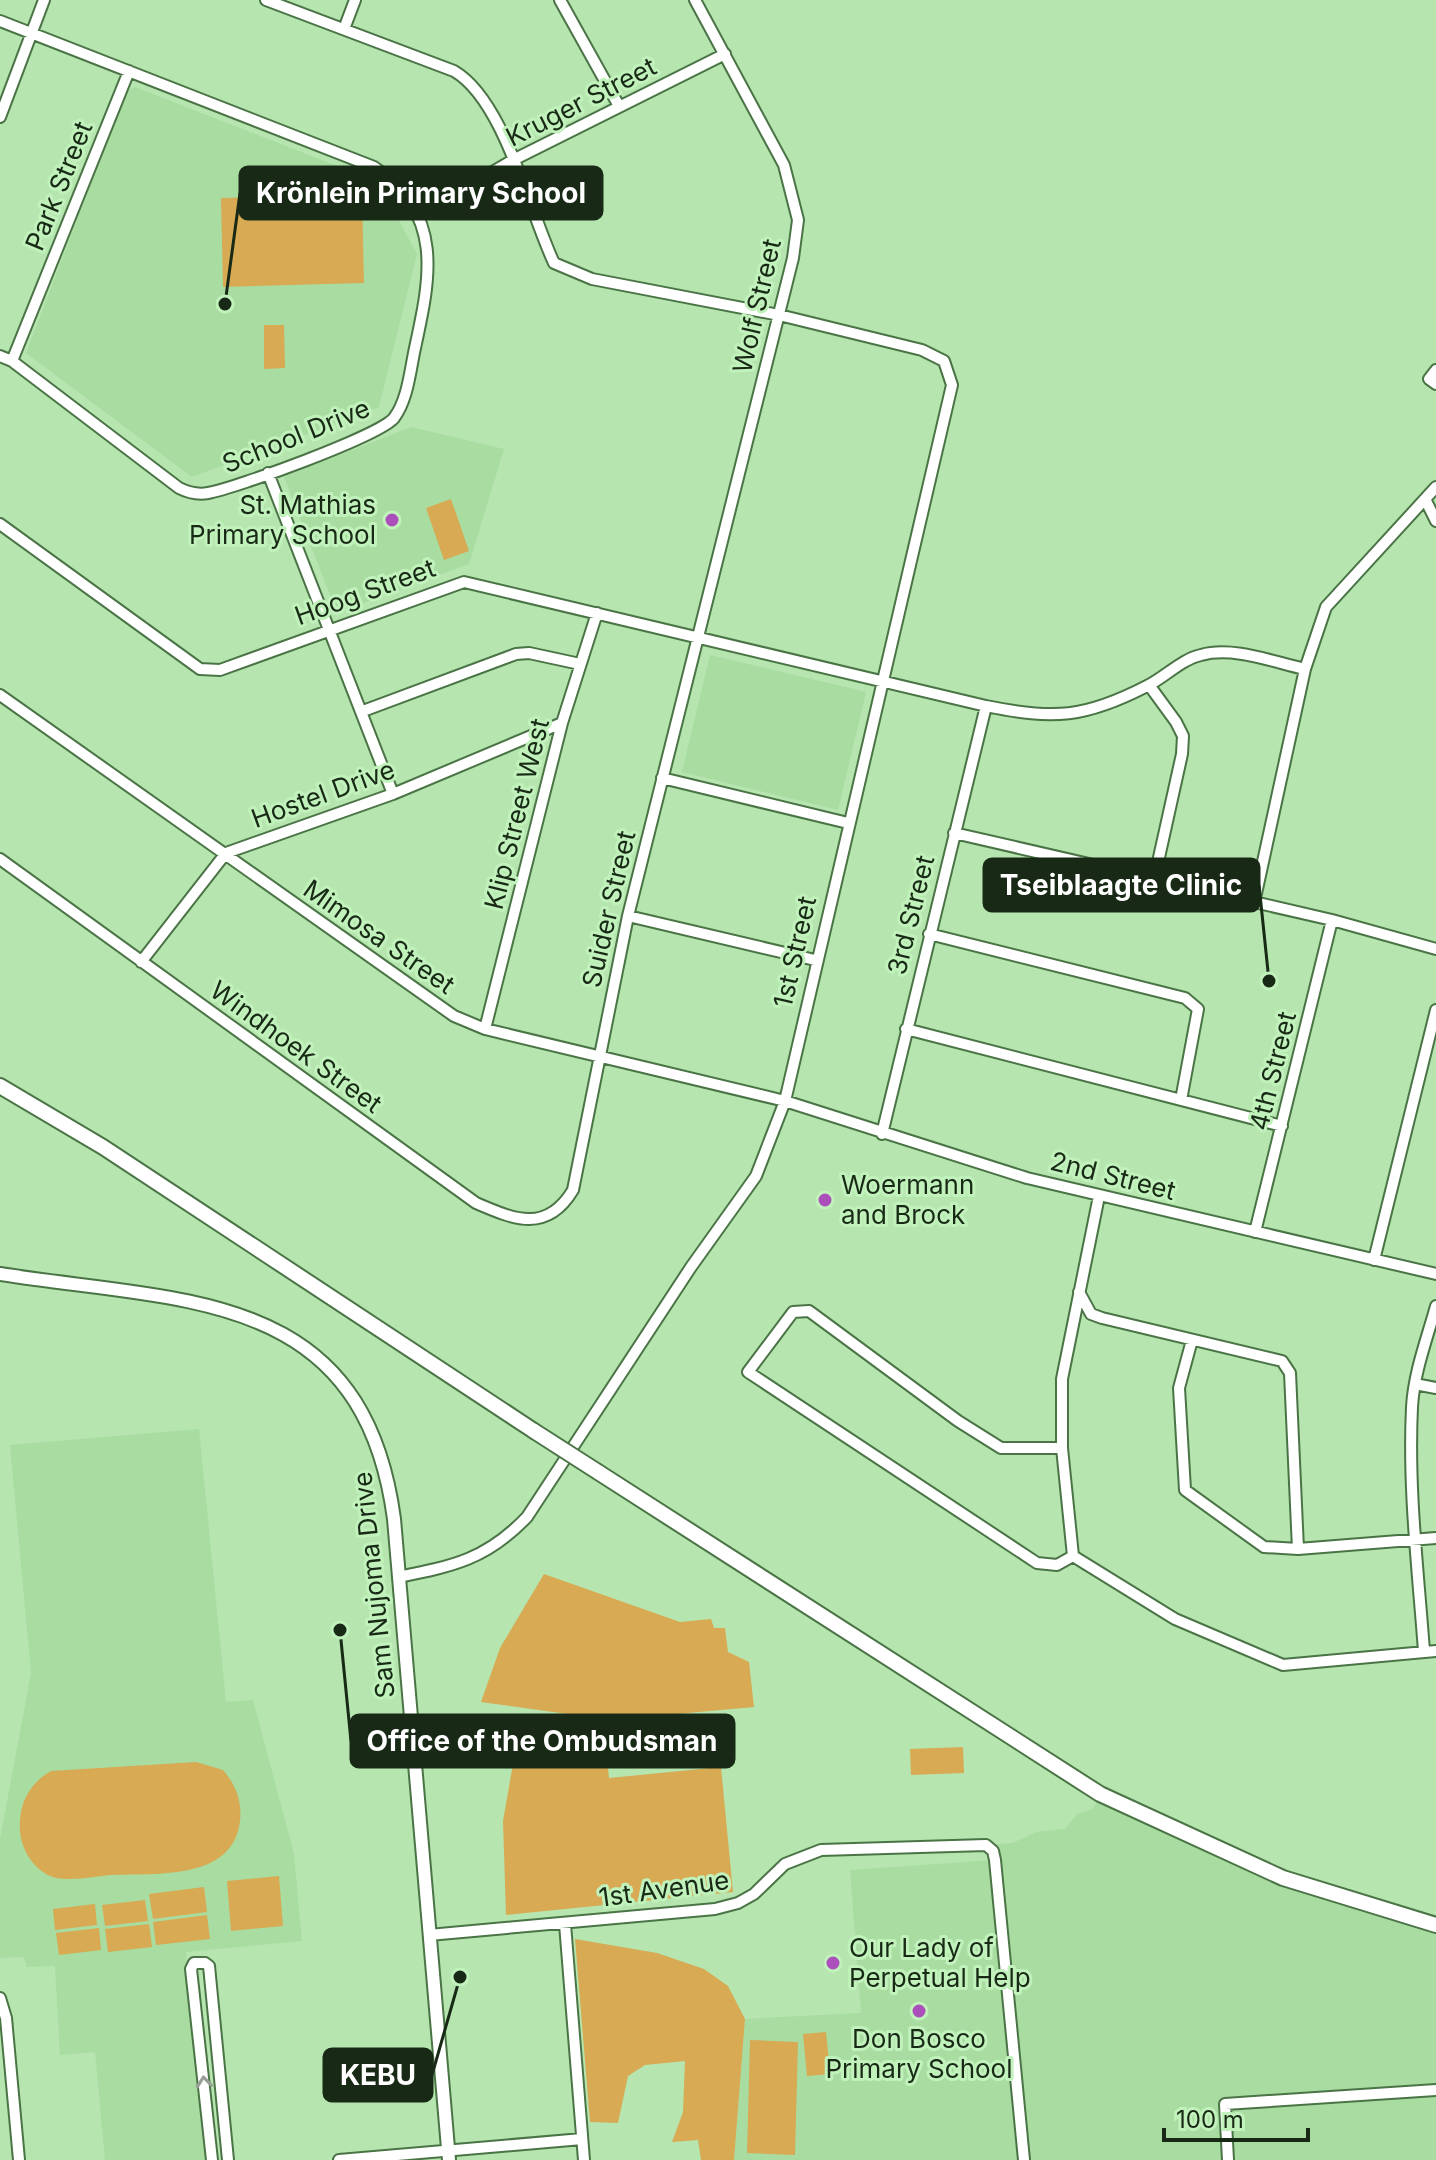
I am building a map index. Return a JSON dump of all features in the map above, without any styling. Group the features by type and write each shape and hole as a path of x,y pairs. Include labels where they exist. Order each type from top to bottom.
{"highway":[{"path":"0,1086 103,1147 126,1165"},
{"path":"0,1094 126,1165 1100,1794 1283,1878 1436,1925"}],"main road":[{"name":"Sam Nujoma Drive","path":"0,1274 197,1302 259,1320 290,1336 342,1384 376,1439 390,1493 449,2155"}],"street":[{"path":"0,117 44,0"},
{"name":"1st Street","path":"266,0 454,71 473,84 513,160 554,263 592,279 779,315 922,350 944,361 952,385 815,960 785,1101 756,1176 691,1267 527,1517 504,1541 479,1557 398,1577"},
{"path":"344,29 355,0"},
{"path":"560,0 619,106"},
{"name":"Wolf Street","path":"695,0 784,165 798,220 779,315 695,639"},
{"name":"School Drive","path":"0,21 366,163 395,185 417,216 427,246 430,271 400,407 384,426 210,493 189,493 12,361 0,356"},
{"name":"Kruger Street","path":"417,216 513,160 725,54"},
{"name":"Park Street","path":"12,361 129,71"},
{"path":"1436,370 1429,379 1436,384"},
{"path":"268,473 393,794"},
{"path":"1254,903 1318,621 1326,607 1436,487"},
{"path":"1425,499 1436,521"},
{"name":"Hoog Street","path":"0,524 200,669 220,670 464,582 695,639 1030,715 1069,716 1112,703 1149,685 1197,655 1212,652 1234,653 1305,669"},
{"name":"Klip Street West","path":"485,1029 562,723 597,613"},
{"name":"Suider Street","path":"573,1190 628,916 695,639"},
{"path":"363,711 516,654 529,653 580,664"},
{"path":"1149,685 1183,736 1182,754 1154,880"},
{"name":"Mimosa Street","path":"0,695 226,853 378,966 454,1016 485,1029 785,1101"},
{"name":"3rd Street","path":"882,1134 986,706"},
{"name":"Hostel Drive","path":"141,962 226,853 393,794 562,723"},
{"path":"662,778 848,823"},
{"path":"954,833 1332,920 1436,949"},
{"name":"Windhoek Street","path":"0,859 476,1203 513,1218 531,1219 551,1216 573,1190"},
{"path":"628,916 815,960"},
{"name":"4th Street","path":"1255,1232 1332,920"},
{"path":"929,934 1185,998 1198,1009 1181,1100"},
{"path":"1374,1260 1436,1010"},
{"path":"906,1029 1282,1126"},
{"name":"2nd Street","path":"785,1101 882,1134 1099,1196 1436,1274"},
{"path":"1073,1556 1062,1448 1062,1379 1099,1196"},
{"path":"1079,1292 1091,1314 1282,1361 1290,1373 1298,1549"},
{"path":"1073,1556 1175,1619 1283,1665 1430,1651 1415,1538 1412,1407 1436,1306"},
{"path":"1062,1448 1001,1448 958,1421 809,1311 793,1312 748,1372 1037,1563 1057,1565 1073,1556"},
{"path":"1192,1340 1179,1388 1185,1490 1264,1547 1298,1549 1436,1538"},
{"path":"1415,1384 1436,1388"},
{"name":"1st Avenue","path":"429,1935 715,1909 738,1903 754,1894 785,1864 821,1850 986,1845 993,1851 995,1860 1024,2160"},
{"path":"565,1924 584,2160"},
{"path":"212,2160 191,1969 194,1963 209,1966 228,2160"},
{"path":"0,1998 6,2018 19,2160"},
{"path":"1228,2160 1225,2104 1436,2090"},
{"path":"339,2160 449,2155 582,2139"}],"shaded area":[{"path":"135,87 378,182 417,254 379,407 192,477 26,353 126,92"},
{"path":"362,195 364,283 223,287 221,198"},
{"path":"264,325 284,325 285,368 264,369"},
{"name":"St. Mathias Primary School","path":"411,427 504,449 469,564 337,613 284,477"},
{"path":"451,499 469,551 444,560 426,508"},
{"path":"710,655 866,692 838,810 682,772"},
{"path":"199,1429 226,1702 253,1700 294,1854 302,1941 186,1952 206,2160 105,2160 95,2052 60,2055 55,1966 27,1967 24,1957 0,1958 0,1839 31,1673 10,1445"},
{"path":"544,1574 680,1622 711,1619 714,1628 725,1628 728,1652 749,1662 754,1707 611,1720 481,1702 500,1648"},
{"path":"963,1747 964,1773 911,1775 910,1749"},
{"path":"606,1749 609,1778 721,1767 733,1892 506,1915 503,1821 513,1764 557,1752"},
{"path":"196,1762 223,1770 235,1787 240,1807 240,1821 234,1840 223,1854 208,1864 170,1873 61,1879 46,1874 34,1864 26,1851 20,1829 25,1798 38,1780 51,1771"},
{"path":"1100,1794 1242,1861 1436,1925 1436,2160 734,2160 745,2019 861,2013 850,1870 994,1860 986,1845 1013,1843 1036,1832 1065,1829 1077,1814 1093,1809"},
{"path":"279,1876 283,1926 231,1931 227,1881"},
{"path":"204,1887 207,1912 153,1919 149,1894"},
{"path":"145,1900 148,1921 105,1926 102,1905"},
{"path":"95,1904 97,1925 55,1930 53,1909"},
{"path":"207,1915 210,1939 156,1945 153,1922"},
{"path":"149,1924 152,1947 108,1952 105,1929"},
{"path":"99,1928 101,1950 59,1955 56,1933"},
{"path":"575,1939 657,1953 704,1969 728,1986 745,2019 734,2160 701,2160 698,2140 672,2142 683,2112 685,2061 645,2065 628,2076 618,2123 590,2122"},
{"path":"826,2032 830,2074 807,2076 803,2034"},
{"path":"750,2040 798,2042 795,2155 747,2153"}],"place":[{"name":"Krönlein Primary School","path":"225,304"},
{"name":"St. Mathias Primary School","path":"392,520"},
{"name":"Tseiblaagte Clinic","path":"1269,981"},
{"name":"Woermann and Brock","path":"825,1200"},
{"name":"Office of the Ombudsman","path":"340,1630"},
{"name":"Our Lady of Perpetual Help","path":"833,1963"},
{"name":"KEBU","path":"460,1977"},
{"name":"Don Bosco Primary School","path":"919,2011"}]}
